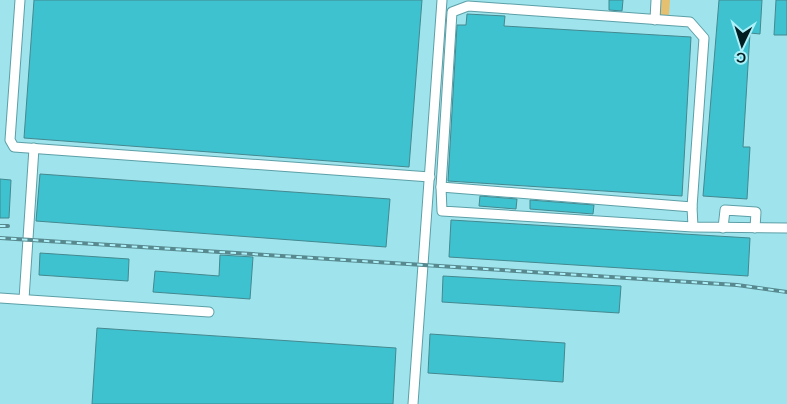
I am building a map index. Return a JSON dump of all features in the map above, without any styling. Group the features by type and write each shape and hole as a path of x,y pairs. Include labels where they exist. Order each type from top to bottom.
{"lane":[{"path":"20,0 10,140 14,147 430,177"},
{"path":"413,404 442,0"},
{"path":"655,20 656,0"},
{"path":"693,227 692,207 704,38 690,22 468,6 452,12 441,187 442,210 693,227 787,228"},
{"path":"24,299 34,148"},
{"path":"441,187 692,207"},
{"path":"723,228 725,210 756,212 755,228"},
{"path":"0,298 209,312"}],"shaded area":[{"path":"658,0 670,0 669,16 662,16 658,12"}],"building":[{"path":"34,0 422,0 409,167 24,138"},
{"path":"609,0 623,0 622,11 609,10"},
{"path":"719,0 762,0 760,34 750,33 743,147 750,147 747,199 703,196"},
{"path":"776,0 787,0 787,35 774,35"},
{"path":"467,14 505,16 504,26 691,37 682,196 448,181 457,25 466,25"},
{"path":"40,174 390,199 386,247 36,221"},
{"path":"0,179 11,180 9,218 0,218"},
{"path":"480,196 517,199 516,209 479,206"},
{"path":"530,200 594,205 593,214 530,209"},
{"path":"451,220 750,238 748,276 449,257"},
{"path":"40,253 129,259 128,281 39,275"},
{"path":"220,255 253,257 250,299 153,292 155,271 219,276"},
{"path":"443,276 621,286 619,313 442,302"},
{"path":"97,328 396,348 393,404 92,404"},
{"path":"430,334 565,343 563,382 428,373"}],"railway":[{"path":"0,226 8,226"},
{"path":"0,238 737,285 787,292"}]}
